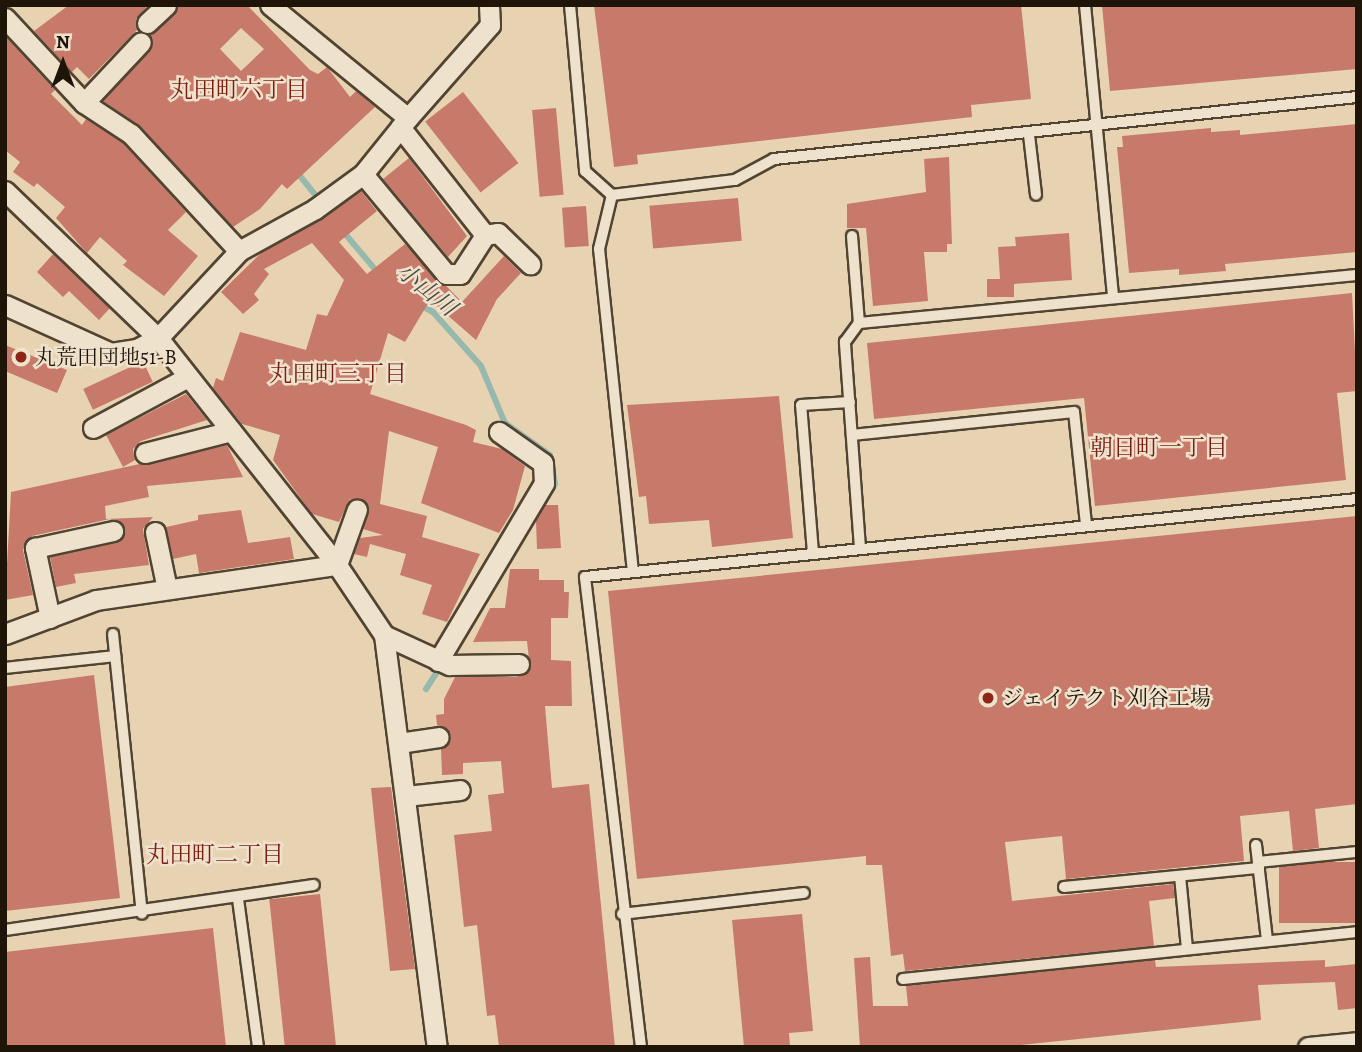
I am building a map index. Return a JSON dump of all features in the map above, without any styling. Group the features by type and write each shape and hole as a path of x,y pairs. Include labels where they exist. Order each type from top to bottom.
{"street":[{"path":"147,23 166,5"},
{"path":"270,5 404,122 485,235"},
{"path":"5,304 111,353 158,338 239,251 315,209 363,174 404,122 490,25 489,5"},
{"path":"5,18 84,103 131,134 239,251"},
{"path":"84,103 141,42"},
{"path":"363,174 446,274 460,274 485,235 498,233 530,264"},
{"path":"5,191 158,338 337,565 384,635 437,1047"},
{"path":"93,428 188,377"},
{"path":"145,453 231,431"},
{"path":"444,663 544,483 543,463 499,432"},
{"path":"337,565 357,509"},
{"path":"50,618 35,548 113,531"},
{"path":"155,532 167,589"},
{"path":"5,635 96,600 337,565"},
{"path":"444,663 475,624"},
{"path":"384,635 444,663 519,664"},
{"path":"399,743 439,737"},
{"path":"406,796 460,790"},
{"path":"1308,1047 1357,1042"}],"lane":[{"path":"570,5 585,171 612,195 735,180 774,159 1098,128 1357,97"},
{"path":"1085,5 1113,298"},
{"path":"1029,135 1035,195"},
{"path":"612,195 599,248 633,572"},
{"path":"852,236 859,323 845,342 860,548"},
{"path":"859,323 1357,275"},
{"path":"813,552 801,405 850,402"},
{"path":"852,435 1074,412 1086,525"},
{"path":"641,1047 622,914 585,577 1357,499"},
{"path":"113,634 142,914"},
{"path":"5,668 115,656"},
{"path":"1256,845 1267,940"},
{"path":"1064,887 1180,876 1357,852"},
{"path":"1180,876 1187,948"},
{"path":"5,930 142,914 314,886"},
{"path":"622,914 804,894"},
{"path":"238,899 258,1047"},
{"path":"903,979 1357,932"}],"building":[{"path":"69,5 148,5 136,19 137,30 89,79 77,67 72,72 34,31"},
{"path":"178,5 247,5 310,70 318,74 327,67 350,97 356,91 375,107 287,189 282,184 260,209 233,227 140,126 103,101 150,50 150,35","holes":["241,28 264,49 241,71 220,49"]},
{"path":"594,5 1021,5 1031,99 971,105 972,117 637,155 638,164 614,167"},
{"path":"1102,5 1357,5 1357,69 1110,91"},
{"path":"5,36 55,90 51,94 82,125 86,119 123,143 186,212 168,230 198,256 164,296 123,265 127,261 100,237 87,253 56,218 65,207 37,183 34,187 13,172 20,162 5,150"},
{"path":"463,92 518,163 481,192 425,122"},
{"path":"556,108 564,195 540,197 532,110"},
{"path":"1357,124 1357,252 1225,264 1226,271 1179,275 1179,269 1129,273 1117,147 1123,147 1122,136 1211,128 1211,132 1240,130 1240,135"},
{"path":"949,157 952,244 947,244 947,252 924,252 928,301 873,306 866,228 847,228 847,204 926,192 924,159"},
{"path":"409,158 467,236 448,257 383,179"},
{"path":"361,191 377,211 339,242 367,274 405,244 462,302 504,256 521,273 497,299 476,340 430,300 405,342 388,333 370,394 466,425 476,430 473,442 502,449 525,466 513,510 499,533 421,503 438,447 389,431 380,504 427,516 422,537 480,554 447,622 422,614 432,585 400,575 406,554 370,544 367,557 354,554 360,538 383,535 363,529 366,501 350,499 339,522 312,514 273,460 280,435 242,424 213,388 216,378 223,381 240,332 306,350 317,314 327,316 344,280 312,243 264,269 269,274 254,294 259,300 243,314 221,292 260,254"},
{"path":"738,198 742,241 653,249 649,206"},
{"path":"586,206 589,246 565,248 562,208"},
{"path":"1069,233 1072,280 1014,284 1014,297 987,297 987,279 1000,279 998,247 1016,246 1015,237"},
{"path":"53,254 110,308 99,320 69,291 63,297 37,272"},
{"path":"1352,293 1357,391 1337,393 1346,480 1095,506 1084,398 874,419 867,343"},
{"name":"丸荒田団地51-B","path":"5,345 67,370 57,393 5,371"},
{"path":"143,361 153,382 93,410 83,389"},
{"path":"186,394 207,420 141,441 133,449 135,460 123,467 106,435"},
{"path":"779,396 793,538 712,547 709,520 649,524 646,496 639,497 627,405"},
{"path":"227,445 243,477 147,486 149,497 105,506 106,519 153,517 143,529 149,565 74,574 76,583 56,587 50,557 116,543 125,528 110,519 32,536 23,550 33,595 5,600 11,492"},
{"path":"545,505 558,505 561,548 537,549 536,521"},
{"path":"241,510 248,543 290,537 294,559 199,573 196,554 173,559 166,527 198,520 198,515"},
{"name":"ジェイテクト刈谷工場","path":"1357,516 1357,804 1315,809 1319,848 1293,851 1289,811 1240,816 1244,861 1066,879 1062,836 1005,842 1012,901 1173,884 1175,898 1149,901 1154,946 905,971 903,954 891,956 882,865 866,865 866,856 637,879 608,591"},
{"path":"510,569 539,569 539,580 564,580 564,592 569,592 568,618 551,618 551,660 571,661 572,706 545,706 552,788 589,784 615,1047 499,1047 495,1015 487,1016 477,925 464,927 454,835 492,831 488,795 504,793 501,761 463,763 463,774 442,775 441,749 451,736 437,725 436,715 444,714 444,699 455,677 516,677 530,669 527,641 473,642 490,608 505,608"},
{"path":"94,675 120,898 5,911 5,687"},
{"path":"391,787 415,969 390,971 371,788"},
{"path":"1279,862 1357,862 1357,923 1279,923"},
{"path":"320,894 336,1047 285,1047 269,899"},
{"path":"802,914 813,1031 789,1033 790,1047 744,1047 732,920"},
{"path":"213,928 226,1047 5,1047 5,952"},
{"path":"870,957 873,1006 908,1006 906,986 1155,960 1156,967 1325,960 1325,967 1357,964 1357,1008 1338,1010 1335,982 1258,985 1261,1020 1002,1047 860,1047 854,958"}],"waterway":[{"name":"小山川","path":"296,171 320,201"},
{"name":"小山川","path":"341,229 379,274"},
{"name":"小山川","path":"418,304 433,312 481,366 505,423 550,455 555,484 543,504"},
{"name":"小山川","path":"426,689 442,664"}],"place":[{"name":"丸荒田団地51-B","path":"21,357"},
{"name":"ジェイテクト刈谷工場","path":"988,698"}],"district":[{"name":"丸田町六丁目","path":"239,90"},
{"name":"丸田町三丁目","path":"338,374"},
{"name":"朝日町一丁目","path":"1159,448"},
{"name":"丸田町二丁目","path":"215,855"}]}
